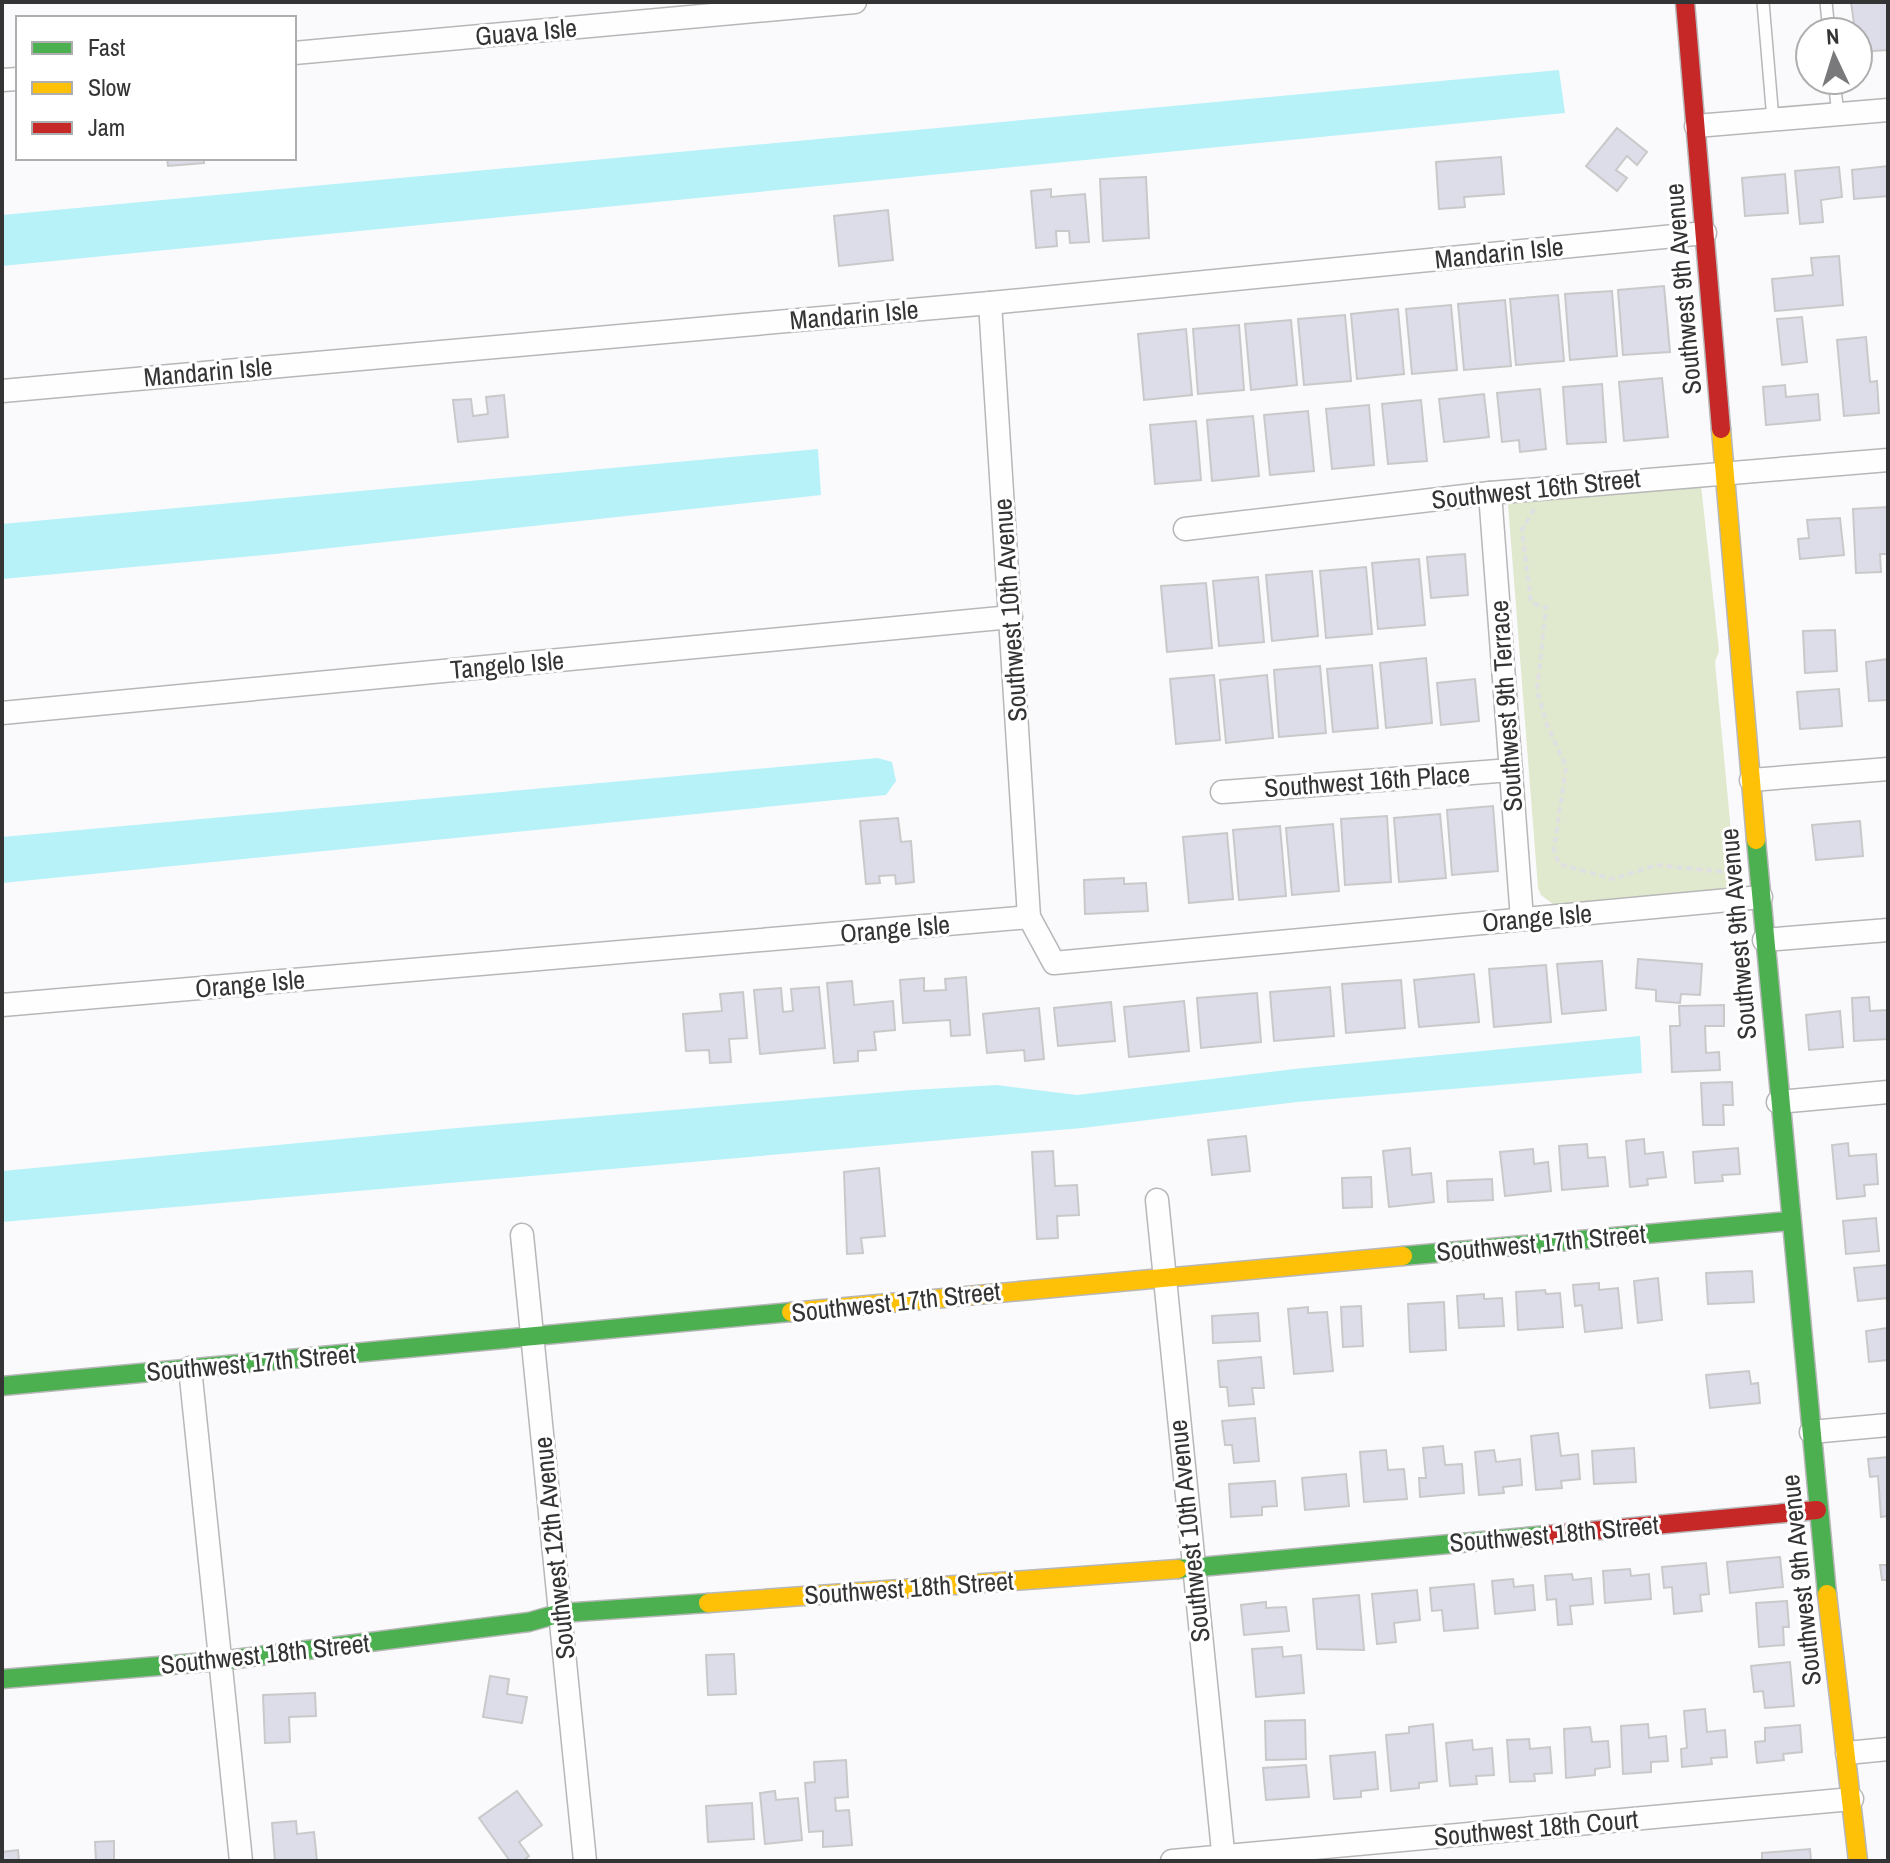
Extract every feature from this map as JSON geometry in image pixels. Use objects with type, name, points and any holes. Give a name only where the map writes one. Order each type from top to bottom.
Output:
[{"type":"street","name":"Guava Isle","points":[[296,53],[855,2]]},
{"type":"street","name":"Southwest 9th Avenue","points":[[1685,2],[1778,1102],[1817,1510],[1858,1861]]},
{"type":"street","points":[[1696,126],[1888,110]]},
{"type":"street","name":"Mandarin Isle","points":[[2,391],[990,303],[1705,233]]},
{"type":"street","name":"Southwest 10th Avenue","points":[[990,303],[1029,917]]},
{"type":"street","name":"Southwest 16th Street","points":[[1185,529],[1490,493],[1888,460]]},
{"type":"street","name":"Southwest 9th Terrace","points":[[1490,493],[1522,919]]},
{"type":"street","name":"Tangelo Isle","points":[[2,713],[1011,617]]},
{"type":"street","points":[[1751,780],[1888,769]]},
{"type":"street","name":"Southwest 16th Place","points":[[1222,792],[1511,770]]},
{"type":"street","name":"Orange Isle","points":[[2,1005],[1029,917],[1054,963],[1761,897]]},
{"type":"street","points":[[1764,940],[1888,930]]},
{"type":"street","points":[[1778,1102],[1888,1092]]},
{"type":"street","name":"Southwest 10th Avenue","points":[[1157,1200],[1224,1859]]},
{"type":"street","name":"Southwest 17th Street","points":[[2,1386],[1163,1276],[1790,1221]]},
{"type":"street","name":"Southwest 12th Avenue","points":[[522,1235],[585,1861]]},
{"type":"street","points":[[190,1368],[241,1861]]},
{"type":"street","points":[[1811,1432],[1888,1425]]},
{"type":"street","name":"Southwest 18th Street","points":[[2,1679],[219,1661],[529,1622],[561,1613],[1193,1568],[1817,1510]]},
{"type":"street","points":[[1847,1753],[1888,1749]]},
{"type":"street","name":"Southwest 18th Court","points":[[1172,1861],[1224,1859],[1852,1799]]},
{"type":"lane","points":[[1763,2],[1773,120]]},
{"type":"lane","points":[[1836,96],[1838,114]]},
{"type":"path","points":[[1549,507],[1535,509],[1522,530],[1531,603],[1546,607],[1537,690],[1547,725],[1566,766],[1554,850],[1559,864],[1613,879],[1656,865],[1735,873]]},
{"type":"green space","points":[[1701,485],[1719,651],[1715,662],[1736,884],[1723,889],[1554,905],[1541,895],[1538,888],[1508,504]]},
{"type":"water","points":[[1559,70],[1565,113],[2,266],[2,215]]},
{"type":"water","points":[[818,449],[821,495],[275,554],[2,579],[2,524]]},
{"type":"water","points":[[878,758],[892,762],[896,781],[886,795],[2,883],[2,837]]},
{"type":"water","points":[[1640,1036],[1642,1073],[1297,1102],[1082,1128],[2,1222],[2,1171],[457,1128],[912,1090],[997,1085],[1077,1095],[1294,1069]]},
{"type":"building","points":[[1851,2],[1887,2],[1888,50],[1874,51],[1874,16],[1853,16]]},
{"type":"building","points":[[1617,128],[1647,152],[1637,165],[1627,156],[1616,170],[1627,178],[1617,191],[1586,166]]},
{"type":"building","points":[[1501,157],[1504,194],[1464,197],[1465,207],[1439,209],[1436,162]]},
{"type":"building","points":[[167,160],[204,160],[204,163],[168,166]]},
{"type":"building","points":[[1888,166],[1888,196],[1854,199],[1852,170]]},
{"type":"building","points":[[1839,167],[1842,197],[1821,200],[1823,222],[1800,224],[1795,171]]},
{"type":"building","points":[[1785,174],[1788,213],[1745,216],[1742,178]]},
{"type":"building","points":[[1146,177],[1149,238],[1103,241],[1100,179]]},
{"type":"building","points":[[1051,189],[1051,197],[1085,194],[1089,242],[1070,243],[1069,231],[1056,231],[1057,246],[1036,248],[1031,191]]},
{"type":"building","points":[[888,210],[893,260],[839,266],[834,216]]},
{"type":"building","points":[[1839,256],[1843,305],[1775,311],[1772,279],[1813,275],[1811,258]]},
{"type":"building","points":[[1664,286],[1670,352],[1623,355],[1618,290]]},
{"type":"building","points":[[1612,291],[1617,356],[1570,360],[1565,294]]},
{"type":"building","points":[[1558,295],[1564,361],[1516,365],[1510,299]]},
{"type":"building","points":[[1505,300],[1511,366],[1464,370],[1458,304]]},
{"type":"building","points":[[1451,305],[1457,370],[1412,374],[1406,309]]},
{"type":"building","points":[[1398,309],[1404,374],[1357,379],[1351,314]]},
{"type":"building","points":[[1345,315],[1351,381],[1304,385],[1298,319]]},
{"type":"building","points":[[1802,317],[1807,362],[1782,365],[1777,319]]},
{"type":"building","points":[[1291,320],[1297,385],[1251,390],[1245,324]]},
{"type":"building","points":[[1239,325],[1244,390],[1198,394],[1193,329]]},
{"type":"building","points":[[1186,329],[1192,395],[1144,400],[1138,334]]},
{"type":"building","points":[[1866,337],[1870,382],[1877,381],[1879,413],[1844,416],[1837,340]]},
{"type":"building","points":[[1662,378],[1668,437],[1624,441],[1619,382]]},
{"type":"building","points":[[1602,384],[1606,442],[1567,444],[1563,387]]},
{"type":"building","points":[[1785,385],[1786,397],[1818,394],[1820,420],[1766,425],[1763,387]]},
{"type":"building","points":[[1540,389],[1546,449],[1520,452],[1519,440],[1502,442],[1497,393]]},
{"type":"building","points":[[1484,394],[1489,437],[1444,442],[1439,399]]},
{"type":"building","points":[[504,395],[508,437],[458,442],[453,400],[471,399],[473,416],[488,414],[486,397]]},
{"type":"building","points":[[1421,400],[1427,461],[1388,464],[1382,404]]},
{"type":"building","points":[[1369,405],[1374,465],[1332,469],[1326,409]]},
{"type":"building","points":[[1308,411],[1314,471],[1270,475],[1264,415]]},
{"type":"building","points":[[1253,416],[1259,476],[1212,481],[1207,420]]},
{"type":"building","points":[[1196,421],[1201,480],[1155,484],[1150,425]]},
{"type":"building","points":[[1888,507],[1888,554],[1880,554],[1881,572],[1856,573],[1853,509]]},
{"type":"building","points":[[1840,518],[1844,555],[1800,559],[1798,539],[1809,538],[1807,520]]},
{"type":"building","points":[[1465,554],[1468,595],[1431,598],[1427,557]]},
{"type":"building","points":[[1419,559],[1425,625],[1378,629],[1372,563]]},
{"type":"building","points":[[1366,567],[1372,634],[1326,638],[1320,571]]},
{"type":"building","points":[[1312,571],[1318,636],[1272,641],[1266,575]]},
{"type":"building","points":[[1258,577],[1264,642],[1219,646],[1213,581]]},
{"type":"building","points":[[1206,583],[1212,648],[1167,652],[1161,586]]},
{"type":"building","points":[[1835,630],[1837,671],[1805,673],[1803,631]]},
{"type":"building","points":[[1426,658],[1432,723],[1386,728],[1380,663]]},
{"type":"building","points":[[1888,659],[1888,700],[1869,701],[1866,662]]},
{"type":"building","points":[[1372,665],[1378,728],[1333,732],[1327,669]]},
{"type":"building","points":[[1320,666],[1326,733],[1279,737],[1274,670]]},
{"type":"building","points":[[1214,675],[1220,740],[1176,744],[1170,679]]},
{"type":"building","points":[[1267,675],[1273,738],[1226,743],[1220,680]]},
{"type":"building","points":[[1475,679],[1479,721],[1441,725],[1437,683]]},
{"type":"building","points":[[1839,689],[1842,726],[1800,729],[1797,692]]},
{"type":"building","points":[[1493,806],[1498,871],[1452,875],[1447,810]]},
{"type":"building","points":[[1440,814],[1446,878],[1399,882],[1394,818]]},
{"type":"building","points":[[1387,816],[1391,882],[1345,885],[1341,819]]},
{"type":"building","points":[[898,818],[901,842],[911,841],[914,882],[896,884],[895,875],[879,876],[880,883],[866,884],[860,821]]},
{"type":"building","points":[[1860,821],[1863,856],[1816,860],[1812,825]]},
{"type":"building","points":[[1333,824],[1339,891],[1292,895],[1286,828]]},
{"type":"building","points":[[1280,826],[1286,896],[1239,900],[1233,830]]},
{"type":"building","points":[[1227,833],[1233,899],[1189,903],[1183,837]]},
{"type":"building","points":[[1124,878],[1124,884],[1146,883],[1148,911],[1085,914],[1084,880]]},
{"type":"building","points":[[1638,959],[1702,964],[1700,995],[1681,994],[1680,1003],[1656,1001],[1656,990],[1636,988]]},
{"type":"building","points":[[1602,961],[1606,1010],[1562,1014],[1557,964]]},
{"type":"building","points":[[1546,965],[1551,1022],[1494,1027],[1489,969]]},
{"type":"building","points":[[1474,974],[1479,1022],[1419,1027],[1414,980]]},
{"type":"building","points":[[966,977],[970,1035],[951,1036],[950,1020],[903,1023],[900,980],[924,978],[924,991],[946,990],[945,979]]},
{"type":"building","points":[[1401,980],[1405,1028],[1346,1033],[1342,984]]},
{"type":"building","points":[[852,981],[854,1005],[893,1001],[895,1030],[874,1032],[876,1050],[858,1051],[858,1061],[834,1063],[827,983]]},
{"type":"building","points":[[819,987],[825,1048],[760,1054],[754,990],[781,988],[783,1012],[793,1011],[791,989]]},
{"type":"building","points":[[1330,987],[1334,1036],[1274,1041],[1270,992]]},
{"type":"building","points":[[743,992],[747,1038],[729,1039],[731,1062],[710,1063],[709,1050],[686,1051],[683,1014],[722,1011],[720,994]]},
{"type":"building","points":[[1257,993],[1261,1042],[1201,1048],[1197,998]]},
{"type":"building","points":[[1869,997],[1870,1011],[1887,1010],[1888,1039],[1854,1041],[1852,998]]},
{"type":"building","points":[[1184,1001],[1189,1051],[1129,1057],[1124,1007]]},
{"type":"building","points":[[1111,1002],[1115,1041],[1058,1046],[1054,1008]]},
{"type":"building","points":[[1724,1005],[1724,1026],[1705,1026],[1706,1053],[1719,1052],[1720,1070],[1672,1072],[1670,1026],[1680,1026],[1679,1006]]},
{"type":"building","points":[[1039,1008],[1044,1059],[1025,1061],[1024,1050],[987,1053],[983,1014]]},
{"type":"building","points":[[1840,1011],[1843,1047],[1809,1050],[1806,1015]]},
{"type":"building","points":[[1732,1082],[1733,1105],[1723,1105],[1724,1125],[1703,1125],[1701,1083]]},
{"type":"building","points":[[1246,1136],[1250,1171],[1212,1175],[1208,1140]]},
{"type":"building","points":[[1644,1139],[1645,1154],[1663,1152],[1666,1177],[1647,1179],[1648,1185],[1630,1187],[1626,1141]]},
{"type":"building","points":[[1848,1143],[1849,1156],[1876,1154],[1878,1184],[1864,1185],[1865,1196],[1837,1199],[1832,1145]]},
{"type":"building","points":[[1587,1144],[1588,1158],[1605,1157],[1608,1186],[1562,1190],[1559,1146]]},
{"type":"building","points":[[1410,1148],[1412,1175],[1431,1173],[1434,1202],[1389,1207],[1383,1151]]},
{"type":"building","points":[[1738,1148],[1740,1174],[1722,1175],[1723,1181],[1695,1183],[1693,1152]]},
{"type":"building","points":[[1533,1149],[1534,1164],[1548,1162],[1551,1191],[1505,1196],[1500,1152]]},
{"type":"building","points":[[1053,1151],[1055,1186],[1077,1185],[1079,1215],[1057,1216],[1058,1238],[1037,1239],[1032,1152]]},
{"type":"building","points":[[879,1168],[885,1236],[861,1238],[863,1253],[847,1254],[844,1172]]},
{"type":"building","points":[[1371,1177],[1372,1207],[1343,1208],[1342,1178]]},
{"type":"building","points":[[1492,1179],[1493,1200],[1448,1202],[1447,1181]]},
{"type":"building","points":[[1876,1218],[1879,1251],[1846,1254],[1843,1221]]},
{"type":"building","points":[[1888,1265],[1888,1298],[1858,1301],[1854,1268]]},
{"type":"building","points":[[1752,1271],[1754,1302],[1708,1304],[1706,1273]]},
{"type":"building","points":[[1658,1278],[1662,1320],[1638,1323],[1634,1281]]},
{"type":"building","points":[[1599,1283],[1599,1290],[1618,1288],[1622,1328],[1585,1332],[1582,1305],[1575,1306],[1573,1285]]},
{"type":"building","points":[[1545,1290],[1546,1294],[1560,1293],[1563,1327],[1518,1330],[1516,1292]]},
{"type":"building","points":[[1484,1294],[1484,1299],[1502,1298],[1504,1326],[1459,1328],[1457,1296]]},
{"type":"building","points":[[1444,1302],[1446,1350],[1410,1352],[1408,1304]]},
{"type":"building","points":[[1361,1306],[1363,1346],[1343,1347],[1341,1307]]},
{"type":"building","points":[[1308,1307],[1308,1313],[1327,1312],[1333,1371],[1294,1374],[1288,1309]]},
{"type":"building","points":[[1258,1313],[1260,1341],[1213,1343],[1212,1316]]},
{"type":"building","points":[[1888,1328],[1888,1360],[1869,1362],[1866,1331]]},
{"type":"building","points":[[1261,1357],[1264,1388],[1252,1388],[1254,1404],[1229,1406],[1227,1387],[1220,1387],[1218,1361]]},
{"type":"building","points":[[1749,1371],[1751,1384],[1758,1383],[1760,1403],[1710,1408],[1706,1375]]},
{"type":"building","points":[[1255,1418],[1259,1461],[1234,1463],[1232,1445],[1225,1445],[1222,1421]]},
{"type":"building","points":[[1558,1433],[1561,1456],[1578,1454],[1580,1479],[1561,1481],[1562,1488],[1536,1490],[1531,1436]]},
{"type":"building","points":[[1443,1446],[1445,1465],[1462,1464],[1464,1493],[1420,1497],[1419,1478],[1426,1478],[1423,1448]]},
{"type":"building","points":[[1634,1448],[1636,1482],[1594,1484],[1592,1451]]},
{"type":"building","points":[[1386,1450],[1388,1470],[1404,1469],[1407,1499],[1364,1502],[1360,1452]]},
{"type":"building","points":[[1494,1450],[1496,1462],[1520,1459],[1522,1485],[1503,1487],[1504,1493],[1479,1495],[1475,1452]]},
{"type":"building","points":[[1888,1457],[1888,1516],[1881,1517],[1878,1476],[1870,1477],[1868,1459]]},
{"type":"building","points":[[1346,1474],[1349,1506],[1305,1510],[1302,1478]]},
{"type":"building","points":[[1275,1481],[1277,1506],[1262,1507],[1262,1515],[1231,1517],[1229,1484]]},
{"type":"building","points":[[1780,1557],[1783,1587],[1730,1593],[1727,1562]]},
{"type":"building","points":[[1706,1563],[1709,1594],[1700,1595],[1702,1611],[1674,1614],[1672,1587],[1664,1588],[1662,1567]]},
{"type":"building","points":[[1880,1565],[1888,1565],[1888,1580],[1882,1580]]},
{"type":"building","points":[[1630,1569],[1631,1576],[1649,1574],[1651,1599],[1605,1603],[1603,1571]]},
{"type":"building","points":[[1572,1574],[1573,1580],[1591,1578],[1593,1604],[1570,1606],[1572,1624],[1558,1625],[1556,1599],[1547,1600],[1545,1576]]},
{"type":"building","points":[[1513,1579],[1514,1587],[1533,1585],[1535,1610],[1495,1614],[1492,1581]]},
{"type":"building","points":[[1474,1584],[1478,1628],[1444,1631],[1442,1610],[1432,1611],[1430,1588]]},
{"type":"building","points":[[1417,1590],[1420,1620],[1394,1623],[1396,1642],[1377,1644],[1372,1594]]},
{"type":"building","points":[[1359,1595],[1364,1650],[1317,1649],[1313,1599]]},
{"type":"building","points":[[1787,1601],[1789,1627],[1783,1627],[1784,1645],[1759,1647],[1756,1603]]},
{"type":"building","points":[[1266,1602],[1266,1608],[1286,1607],[1289,1631],[1244,1635],[1241,1605]]},
{"type":"building","points":[[1282,1647],[1283,1657],[1301,1655],[1304,1693],[1256,1697],[1252,1649]]},
{"type":"building","points":[[734,1654],[736,1694],[708,1695],[706,1655]]},
{"type":"building","points":[[1790,1662],[1794,1706],[1765,1708],[1763,1691],[1754,1692],[1751,1666]]},
{"type":"building","points":[[490,1676],[509,1679],[507,1694],[527,1697],[522,1723],[483,1717]]},
{"type":"building","points":[[315,1693],[316,1716],[289,1717],[290,1742],[265,1743],[263,1695]]},
{"type":"building","points":[[1705,1709],[1707,1732],[1725,1730],[1727,1757],[1711,1758],[1712,1764],[1682,1767],[1681,1749],[1687,1748],[1684,1711]]},
{"type":"building","points":[[1305,1720],[1306,1759],[1266,1760],[1265,1721]]},
{"type":"building","points":[[1433,1724],[1437,1781],[1419,1783],[1419,1788],[1391,1791],[1386,1735],[1409,1733],[1409,1727]]},
{"type":"building","points":[[1648,1724],[1649,1738],[1666,1736],[1668,1761],[1651,1762],[1651,1772],[1623,1774],[1621,1726]]},
{"type":"building","points":[[1800,1725],[1802,1752],[1783,1754],[1784,1760],[1757,1763],[1755,1742],[1765,1741],[1765,1728]]},
{"type":"building","points":[[1590,1727],[1592,1742],[1608,1741],[1610,1767],[1595,1769],[1595,1775],[1566,1778],[1564,1729]]},
{"type":"building","points":[[1529,1739],[1530,1749],[1550,1747],[1552,1773],[1534,1774],[1535,1781],[1510,1782],[1507,1740]]},
{"type":"building","points":[[1472,1740],[1473,1750],[1492,1748],[1494,1775],[1476,1776],[1477,1784],[1450,1786],[1446,1743]]},
{"type":"building","points":[[1375,1752],[1378,1789],[1361,1791],[1361,1797],[1334,1799],[1330,1756]]},
{"type":"building","points":[[846,1760],[848,1797],[835,1798],[836,1811],[849,1810],[852,1845],[823,1847],[823,1831],[809,1832],[805,1783],[815,1782],[814,1762]]},
{"type":"building","points":[[1306,1765],[1309,1797],[1266,1800],[1263,1768]]},
{"type":"building","points":[[517,1791],[542,1825],[519,1842],[529,1856],[523,1861],[510,1861],[479,1818]]},
{"type":"building","points":[[775,1791],[776,1800],[798,1798],[802,1840],[765,1844],[760,1793]]},
{"type":"building","points":[[752,1803],[754,1839],[708,1842],[706,1806]]},
{"type":"building","points":[[296,1821],[297,1834],[314,1832],[317,1861],[275,1861],[272,1823]]},
{"type":"building","points":[[114,1841],[114,1861],[96,1861],[95,1842]]},
{"type":"building","points":[[1810,1849],[1811,1861],[1762,1861],[1762,1853]]},
{"type":"building","points":[[18,1850],[19,1861],[2,1861],[2,1852]]},
{"type":"traffic: fast","points":[[1756,840],[1827,1594]]},
{"type":"traffic: fast","points":[[1403,1256],[1790,1221]]},
{"type":"traffic: fast","points":[[2,1386],[791,1312]]},
{"type":"traffic: fast","points":[[1178,1569],[1547,1535]]},
{"type":"traffic: fast","points":[[2,1679],[219,1661],[529,1622],[561,1613],[708,1603]]},
{"type":"traffic: slow","points":[[1721,429],[1756,840]]},
{"type":"traffic: slow","points":[[791,1312],[1403,1256]]},
{"type":"traffic: slow","points":[[708,1603],[1178,1569]]},
{"type":"traffic: slow","points":[[1827,1594],[1858,1861]]},
{"type":"traffic: jam","points":[[1685,2],[1721,429]]},
{"type":"traffic: jam","points":[[1547,1535],[1817,1510]]}]
